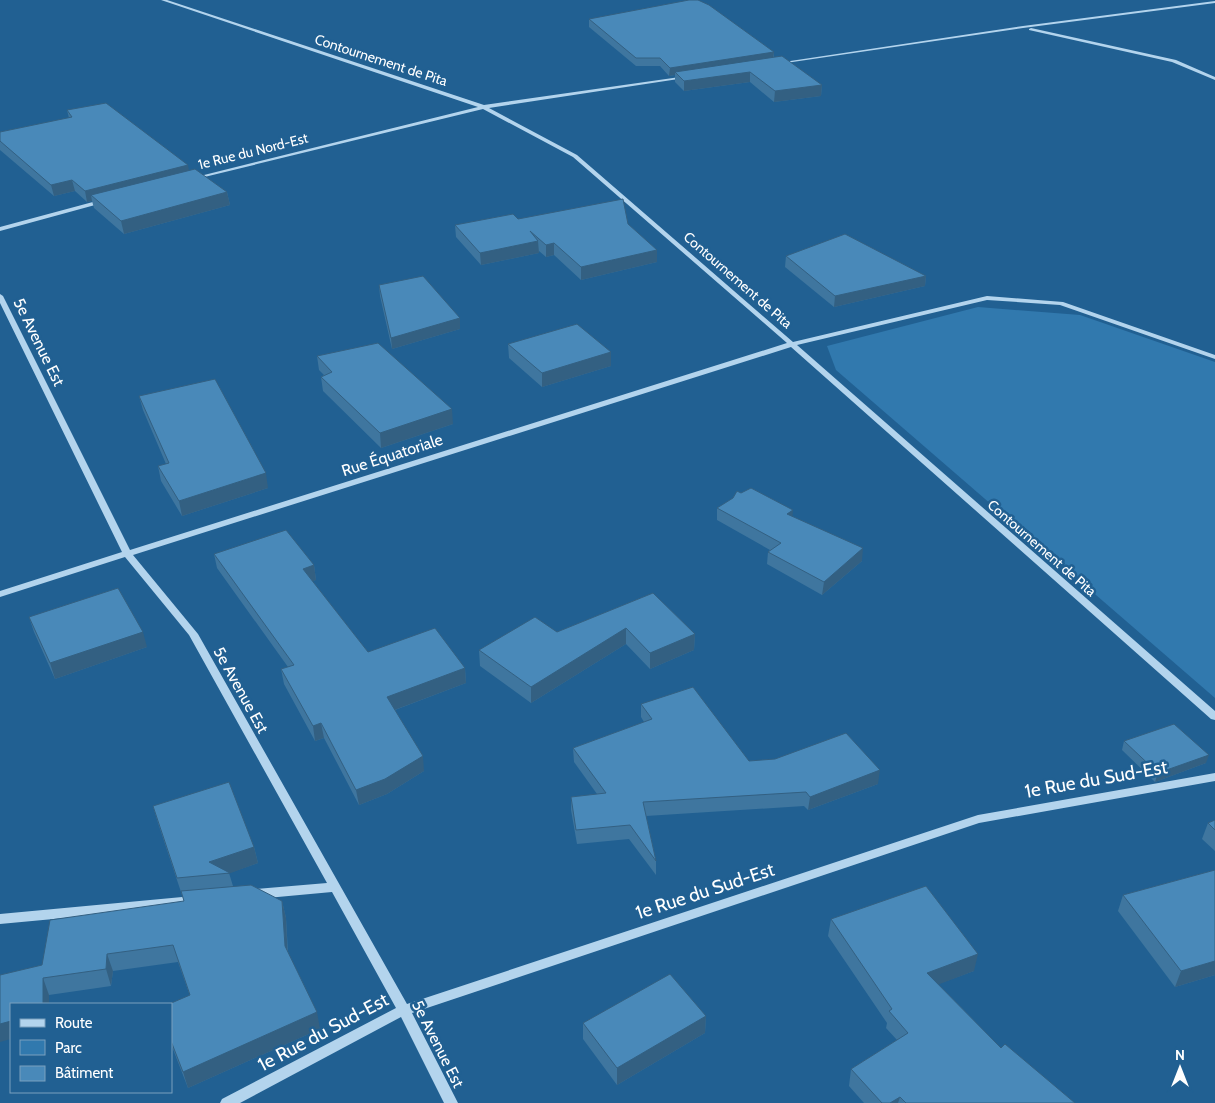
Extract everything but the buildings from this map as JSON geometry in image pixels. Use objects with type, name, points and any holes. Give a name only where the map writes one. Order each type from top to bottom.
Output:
[{"type":"street","name":"Contournement de Pita","points":[[163,0],[484,107],[576,156],[1215,716]]},
{"type":"street","points":[[768,65],[1023,27],[1215,2]]},
{"type":"street","points":[[1023,27],[1174,61],[1215,79]]},
{"type":"street","points":[[484,107],[690,76]]},
{"type":"street","name":"1e Rue du Nord-Est","points":[[187,180],[484,107]]},
{"type":"street","points":[[0,229],[111,200]]},
{"type":"street","name":"5e Avenue Est","points":[[0,296],[128,555],[193,634],[404,1010],[451,1103]]},
{"type":"street","name":"Rue Équatoriale","points":[[0,594],[792,344],[987,298],[1061,303],[1215,357]]},
{"type":"street","name":"1e Rue du Sud-Est","points":[[227,1103],[404,1010],[978,819],[1215,777]]},
{"type":"street","points":[[246,895],[335,887]]},
{"type":"street","points":[[0,919],[207,899]]},
{"type":"green space","points":[[978,307],[1080,315],[1215,362],[1215,698],[836,370],[827,346]]}]
